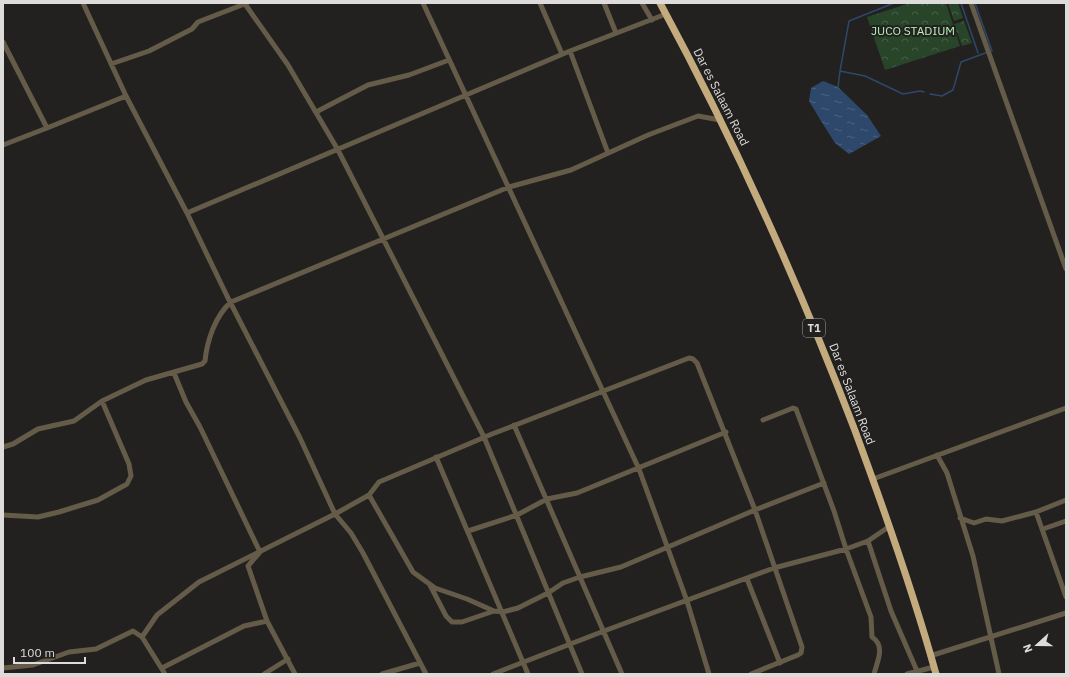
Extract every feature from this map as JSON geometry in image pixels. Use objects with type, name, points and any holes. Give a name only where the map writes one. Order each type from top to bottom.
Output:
[{"type":"highway","name":"Dar es Salaam Road","points":[[660,3],[720,120],[788,265],[873,479],[890,526],[935,670]]},
{"type":"street","points":[[83,3],[126,96],[187,213],[310,459],[335,514],[355,540],[426,674]]},
{"type":"street","points":[[111,64],[149,51],[192,29],[198,22],[246,3],[278,50],[338,150],[484,437],[569,646],[582,674]]},
{"type":"street","points":[[423,3],[603,390],[638,469],[669,548],[709,674]]},
{"type":"street","points":[[540,3],[562,54]]},
{"type":"street","points":[[604,3],[616,32]]},
{"type":"street","points":[[642,3],[652,20]]},
{"type":"street","points":[[971,3],[1066,269]]},
{"type":"street","points":[[187,213],[562,54],[666,14]]},
{"type":"street","points":[[3,42],[47,128]]},
{"type":"street","points":[[570,51],[608,153]]},
{"type":"street","points":[[316,112],[368,85],[409,75],[449,60]]},
{"type":"street","points":[[3,145],[126,96]]},
{"type":"street","points":[[3,447],[13,444],[38,429],[74,421],[102,401],[146,380],[198,366],[204,362],[208,341],[224,310],[231,302],[509,187],[571,170],[698,116],[720,120]]},
{"type":"street","points":[[142,637],[157,615],[190,588],[218,571],[260,552],[369,495],[379,482],[484,437],[603,390],[680,360],[693,359],[697,363],[726,432],[755,510],[802,647],[801,653],[798,655],[752,674]]},
{"type":"street","points":[[174,373],[186,402],[200,427],[260,552]]},
{"type":"street","points":[[3,515],[38,517],[59,512],[98,500],[128,484],[130,476],[129,464],[102,401]]},
{"type":"street","points":[[763,420],[795,408],[824,483],[871,617],[872,637],[875,639],[881,655],[874,674]]},
{"type":"street","points":[[873,479],[1066,408]]},
{"type":"street","points":[[514,425],[622,674]]},
{"type":"street","points":[[468,531],[517,515],[547,499],[578,493],[726,432]]},
{"type":"street","points":[[937,455],[947,473],[972,556],[999,674]]},
{"type":"street","points":[[436,457],[528,674]]},
{"type":"street","points":[[369,495],[411,569],[430,585],[476,602],[494,611],[503,612],[518,608],[548,594],[563,583],[580,576],[622,567],[755,510],[824,483]]},
{"type":"street","points":[[960,518],[974,523],[986,519],[1002,521],[1036,512],[1066,500]]},
{"type":"street","points":[[1036,512],[1066,597]]},
{"type":"street","points":[[1043,529],[1066,520]]},
{"type":"street","points":[[493,674],[774,568],[846,549],[868,541],[890,526]]},
{"type":"street","points":[[868,541],[891,611],[916,671]]},
{"type":"street","points":[[260,552],[248,566],[267,621],[295,674]]},
{"type":"street","points":[[747,579],[780,663]]},
{"type":"street","points":[[430,585],[446,616],[452,622],[462,622],[494,611]]},
{"type":"street","points":[[930,656],[1066,614]]},
{"type":"street","points":[[162,668],[244,626],[267,621]]},
{"type":"street","points":[[3,668],[33,665],[69,652],[96,649],[133,631],[142,637],[162,668],[164,674]]},
{"type":"street","points":[[264,674],[288,659]]},
{"type":"street","points":[[382,674],[420,663]]},
{"type":"street","points":[[907,674],[916,671],[935,670]]},
{"type":"green space","name":"JUCO STADIUM","points":[[910,3],[946,3],[960,46],[885,70],[867,17]]},
{"type":"green space","points":[[948,3],[958,3],[963,18],[954,21]]},
{"type":"green space","points":[[964,21],[972,43],[962,46],[954,24]]},
{"type":"water","points":[[823,81],[838,87],[867,115],[881,136],[849,154],[835,143],[809,101],[811,88]]},
{"type":"waterway","points":[[840,71],[849,21],[894,3]]},
{"type":"waterway","points":[[961,3],[978,53]]},
{"type":"waterway","points":[[975,3],[992,51]]},
{"type":"waterway","points":[[930,94],[942,96],[953,90],[961,62],[988,52]]},
{"type":"waterway","points":[[838,87],[840,71],[865,76],[903,94],[920,91],[924,92]]}]
